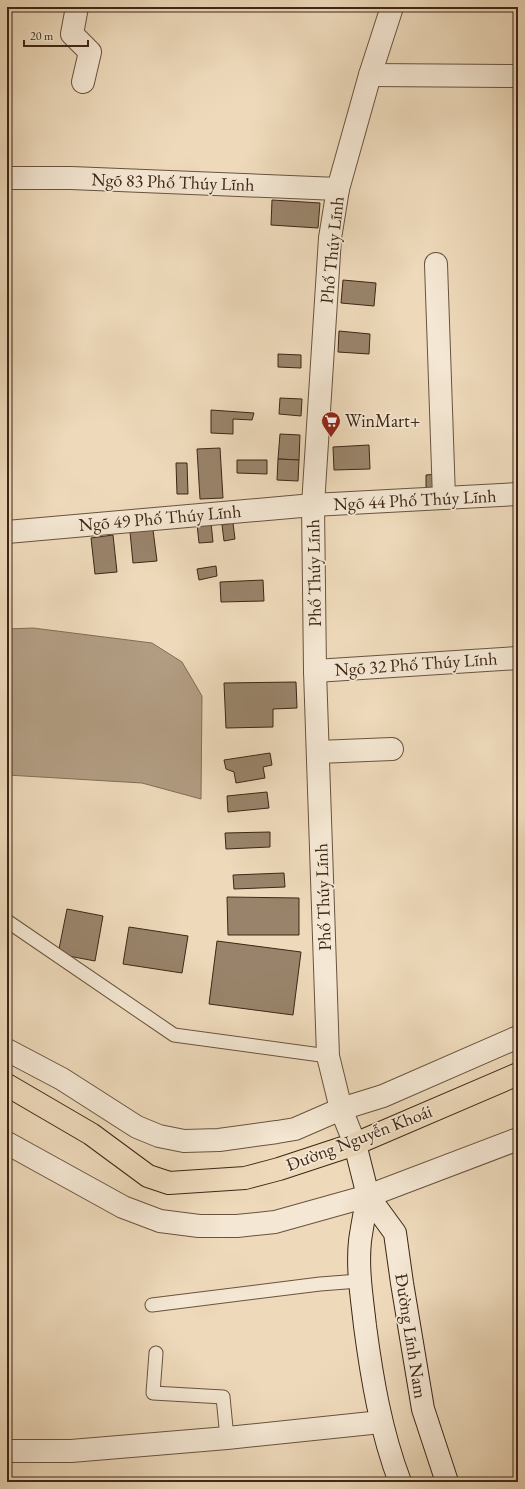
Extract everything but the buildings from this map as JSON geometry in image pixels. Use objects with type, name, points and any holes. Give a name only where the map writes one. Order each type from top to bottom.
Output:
[{"type":"main road","name":"Đường Nguyễn Khoái","points":[[7,1085],[91,1134],[148,1176],[169,1183],[245,1178],[279,1169],[354,1144],[518,1074]]},
{"type":"street","points":[[77,7],[72,34],[90,52],[82,82]]},
{"type":"street","name":"Phố Thúy Lĩnh","points":[[354,1144],[341,1109],[328,1056],[315,670],[313,505],[330,238],[338,189],[370,74],[392,7]]},
{"type":"street","points":[[370,74],[518,76]]},
{"type":"street","name":"Ngõ 83 Phố Thúy Lĩnh","points":[[7,178],[71,178],[338,189]]},
{"type":"street","points":[[436,264],[444,498]]},
{"type":"street","name":"Ngõ 44 Phố Thúy Lĩnh","points":[[313,505],[518,494]]},
{"type":"street","name":"Ngõ 49 Phố Thúy Lĩnh","points":[[7,532],[313,505]]},
{"type":"street","name":"Ngõ 32 Phố Thúy Lĩnh","points":[[315,670],[518,658]]},
{"type":"street","points":[[318,752],[392,749]]},
{"type":"street","points":[[7,1050],[62,1079],[137,1127],[159,1136],[184,1141],[219,1140],[260,1136],[295,1129],[341,1109],[383,1096],[518,1037]]},
{"type":"street","points":[[7,1142],[123,1207],[160,1221],[199,1226],[237,1226],[275,1222],[368,1196],[518,1139]]},
{"type":"street","name":"Đường Lĩnh Nam","points":[[354,1144],[368,1196],[395,1233],[423,1408],[447,1482]]},
{"type":"street","name":"Đường Lĩnh Nam","points":[[368,1196],[360,1241],[359,1281],[368,1349],[381,1422],[392,1462],[400,1482]]},
{"type":"street","points":[[7,1451],[71,1451],[227,1438],[381,1422]]},
{"type":"lane","points":[[7,921],[174,1035],[328,1056]]},
{"type":"lane","points":[[152,1305],[320,1284],[359,1281]]},
{"type":"lane","points":[[156,1353],[153,1392],[223,1397],[227,1438]]},
{"type":"shaded area","points":[[33,628],[152,643],[182,662],[202,696],[201,799],[142,783],[7,775],[7,629]]},
{"type":"place","name":"WinMart+","points":[[331,438]]}]
